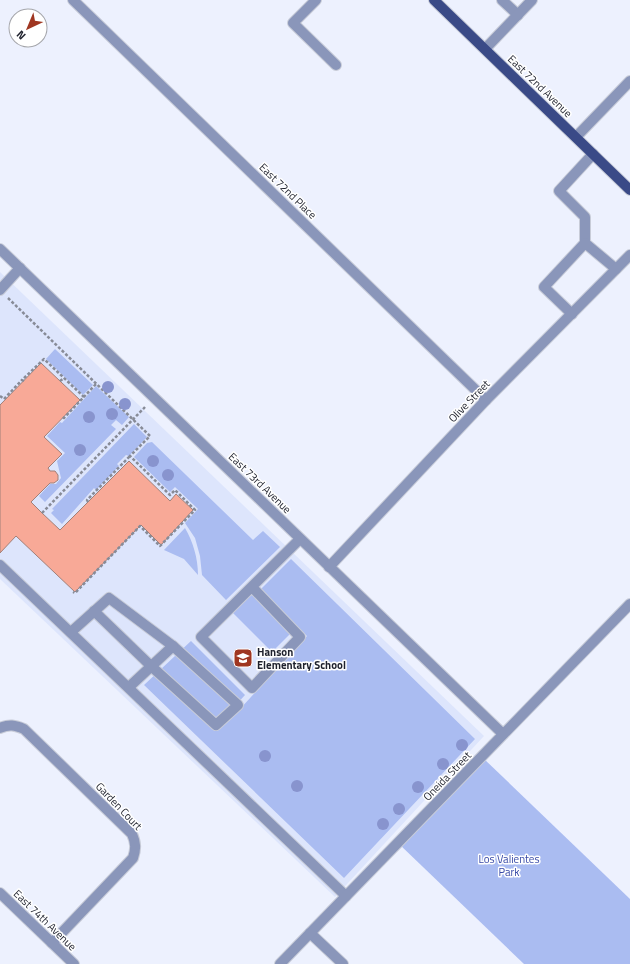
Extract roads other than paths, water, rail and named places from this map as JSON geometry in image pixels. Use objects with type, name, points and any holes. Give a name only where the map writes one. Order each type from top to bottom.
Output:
[{"type":"main road","name":"East 72nd Avenue","points":[[434,0],[630,190]]},
{"type":"street","name":"East 72nd Place","points":[[73,0],[486,400]]},
{"type":"street","points":[[316,0],[293,23],[336,65]]},
{"type":"street","points":[[502,0],[518,15]]},
{"type":"street","points":[[485,49],[532,0]]},
{"type":"street","points":[[576,137],[630,81]]},
{"type":"street","points":[[572,314],[544,287],[585,243],[585,217],[559,191],[593,154]]},
{"type":"street","points":[[585,243],[616,268]]},
{"type":"street","name":"East 73rd Avenue","points":[[0,249],[503,734]]},
{"type":"street","name":"Olive Street","points":[[329,567],[486,400],[630,254]]},
{"type":"street","points":[[3,293],[20,268]]},
{"type":"street","points":[[252,587],[300,637],[252,688],[201,638],[252,587],[300,539]]},
{"type":"street","points":[[0,565],[346,896]]},
{"type":"street","points":[[71,632],[94,611],[109,598],[173,646],[238,705],[216,725],[151,666],[94,611]]},
{"type":"street","name":"Oneida Street","points":[[280,964],[630,604]]},
{"type":"street","points":[[129,687],[173,646]]},
{"type":"street","name":"Garden Court","points":[[0,728],[6,725],[15,725],[24,729],[132,834],[136,842],[136,851],[133,858],[52,944]]},
{"type":"street","name":"East 74th Avenue","points":[[0,893],[74,964]]},
{"type":"street","points":[[310,933],[343,964]]},
{"type":"place","name":"Hanson Elementary School","points":[[243,658]]},
{"type":"park label","name":"Los Valientes Park","points":[[509,865]]}]
